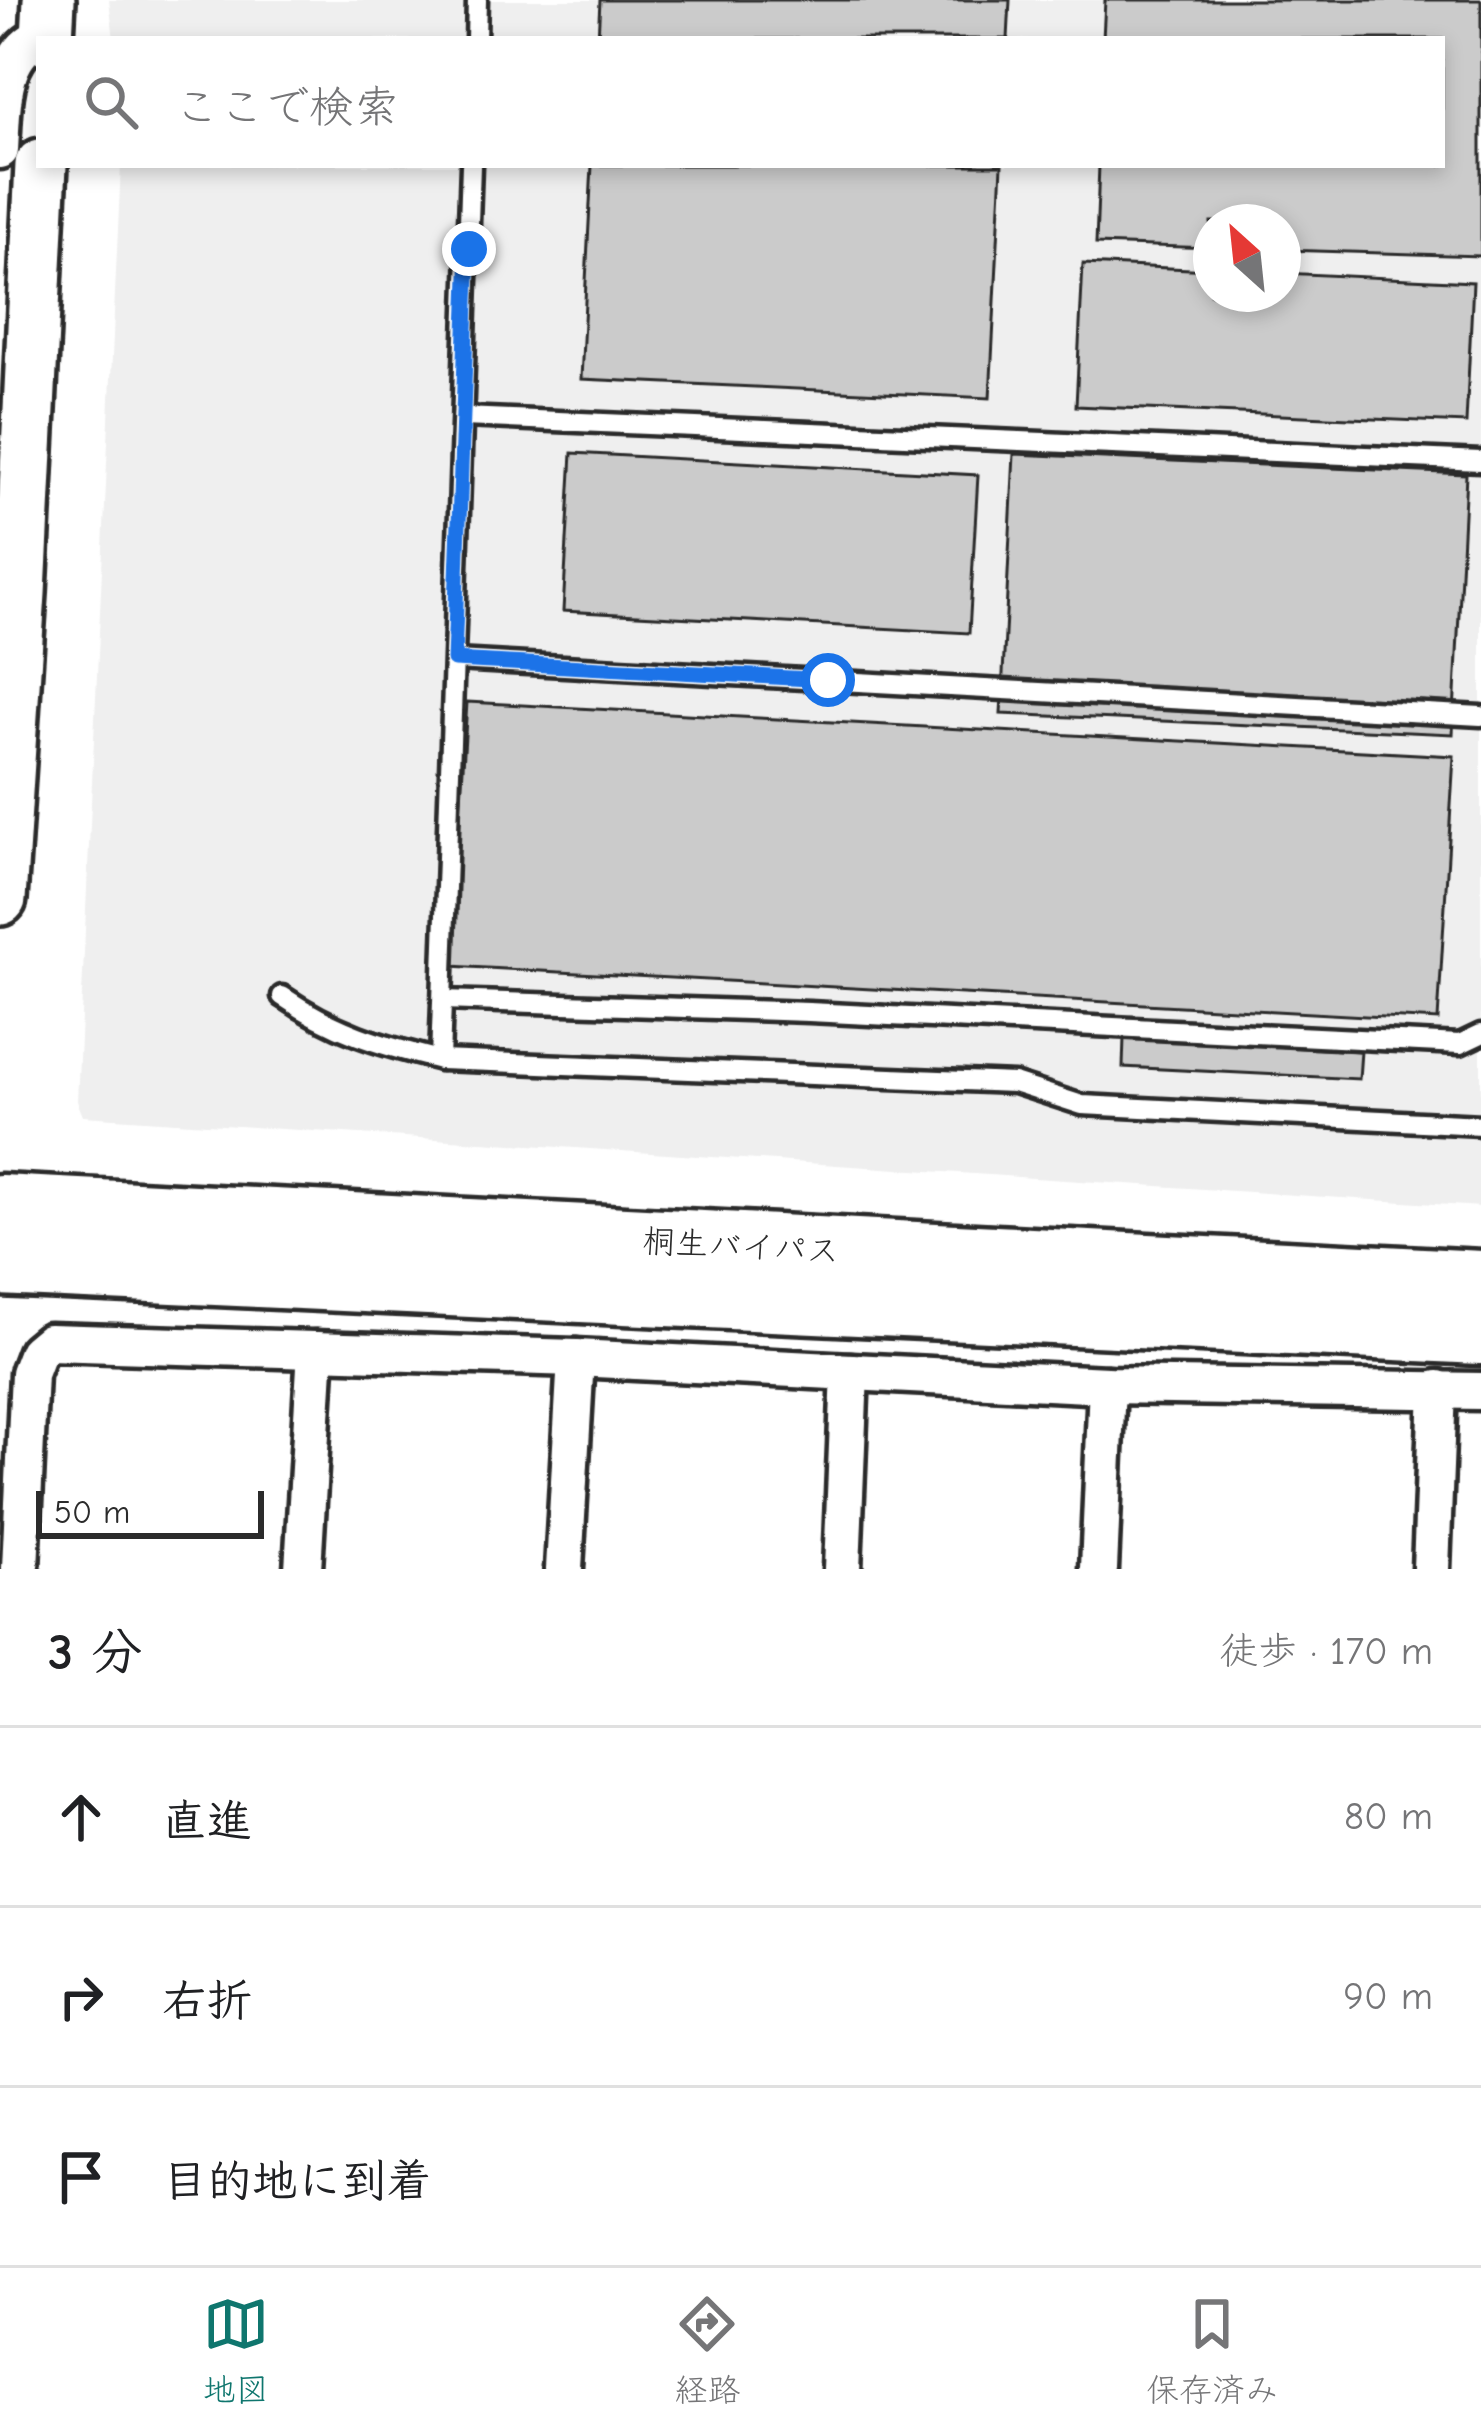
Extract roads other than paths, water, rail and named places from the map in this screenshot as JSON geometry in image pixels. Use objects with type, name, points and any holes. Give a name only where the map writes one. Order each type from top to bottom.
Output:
[{"type":"highway","name":"桐生バイパス","points":[[0,1208],[1481,1284]]},
{"type":"highway","name":"桐生バイパス","points":[[0,1262],[1481,1330]]},
{"type":"street","points":[[0,150],[9,57],[48,24]]},
{"type":"street","points":[[0,898],[41,168]]},
{"type":"street","points":[[20,1569],[29,1373],[37,1352],[49,1342],[576,1358],[1107,1385],[1481,1391]]},
{"type":"street","points":[[303,1569],[316,1350]]},
{"type":"street","points":[[564,1569],[576,1358]]},
{"type":"street","points":[[842,1569],[850,1372]]},
{"type":"street","points":[[1099,1569],[1107,1385]]},
{"type":"street","points":[[1431,1569],[1438,1389]]},
{"type":"lane","points":[[476,36],[477,0]]},
{"type":"lane","points":[[440,1060],[471,168]]},
{"type":"lane","points":[[463,417],[1481,461]]},
{"type":"lane","points":[[454,660],[1481,716]]},
{"type":"lane","points":[[282,996],[320,1022],[363,1041],[440,1060],[1014,1083],[1082,1105],[1481,1125]]},
{"type":"lane","points":[[442,1000],[809,1012],[1460,1045],[1481,1034]]}]
